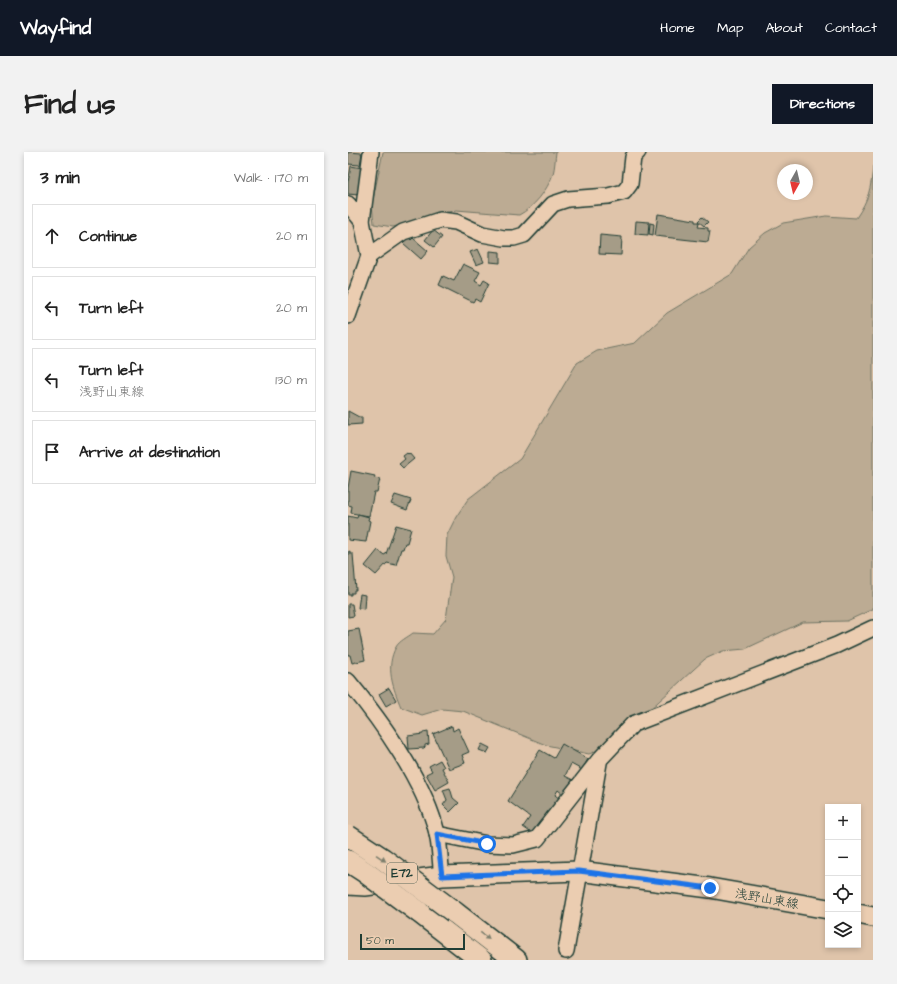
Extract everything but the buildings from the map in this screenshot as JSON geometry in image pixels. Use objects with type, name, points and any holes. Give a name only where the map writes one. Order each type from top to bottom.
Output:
[{"type":"highway","name":"E72","points":[[348,836],[383,859],[516,960]]},
{"type":"highway","name":"E72","points":[[348,861],[419,912],[481,960]]},
{"type":"highway","points":[[442,930],[474,960]]},
{"type":"main road","name":"浅野山東線","points":[[348,885],[365,886],[442,876],[579,871],[710,888],[825,908]]},
{"type":"main road","points":[[861,915],[873,917]]},
{"type":"street","points":[[348,316],[369,256],[362,221],[372,152]]},
{"type":"street","points":[[369,256],[403,232],[440,220],[456,222],[482,234],[504,238],[514,238],[524,235],[553,204],[568,199],[608,196],[624,192],[630,184],[633,157],[638,152]]},
{"type":"street","points":[[348,204],[362,221]]},
{"type":"street","points":[[437,834],[487,844],[513,845],[537,839],[599,760],[633,724],[836,645],[873,628]]},
{"type":"street","points":[[348,681],[368,705],[401,756],[424,796],[437,834],[442,876]]},
{"type":"street","points":[[566,951],[599,760]]},
{"type":"shaded area","points":[[383,152],[556,152],[553,174],[547,186],[535,203],[519,215],[456,210],[393,227],[374,224],[372,204]]},
{"type":"shaded area","points":[[873,166],[873,609],[847,621],[803,622],[745,649],[723,651],[705,659],[611,745],[589,754],[546,745],[463,711],[442,709],[422,715],[401,707],[391,677],[391,662],[393,655],[399,643],[413,633],[433,634],[446,619],[452,577],[446,556],[447,535],[456,517],[468,499],[520,459],[577,363],[597,351],[635,343],[667,313],[732,274],[749,247],[765,233],[783,223],[826,216],[856,218],[869,193]]},
{"type":"route","points":[[487,844],[437,834],[442,876],[579,871],[710,888]]}]
